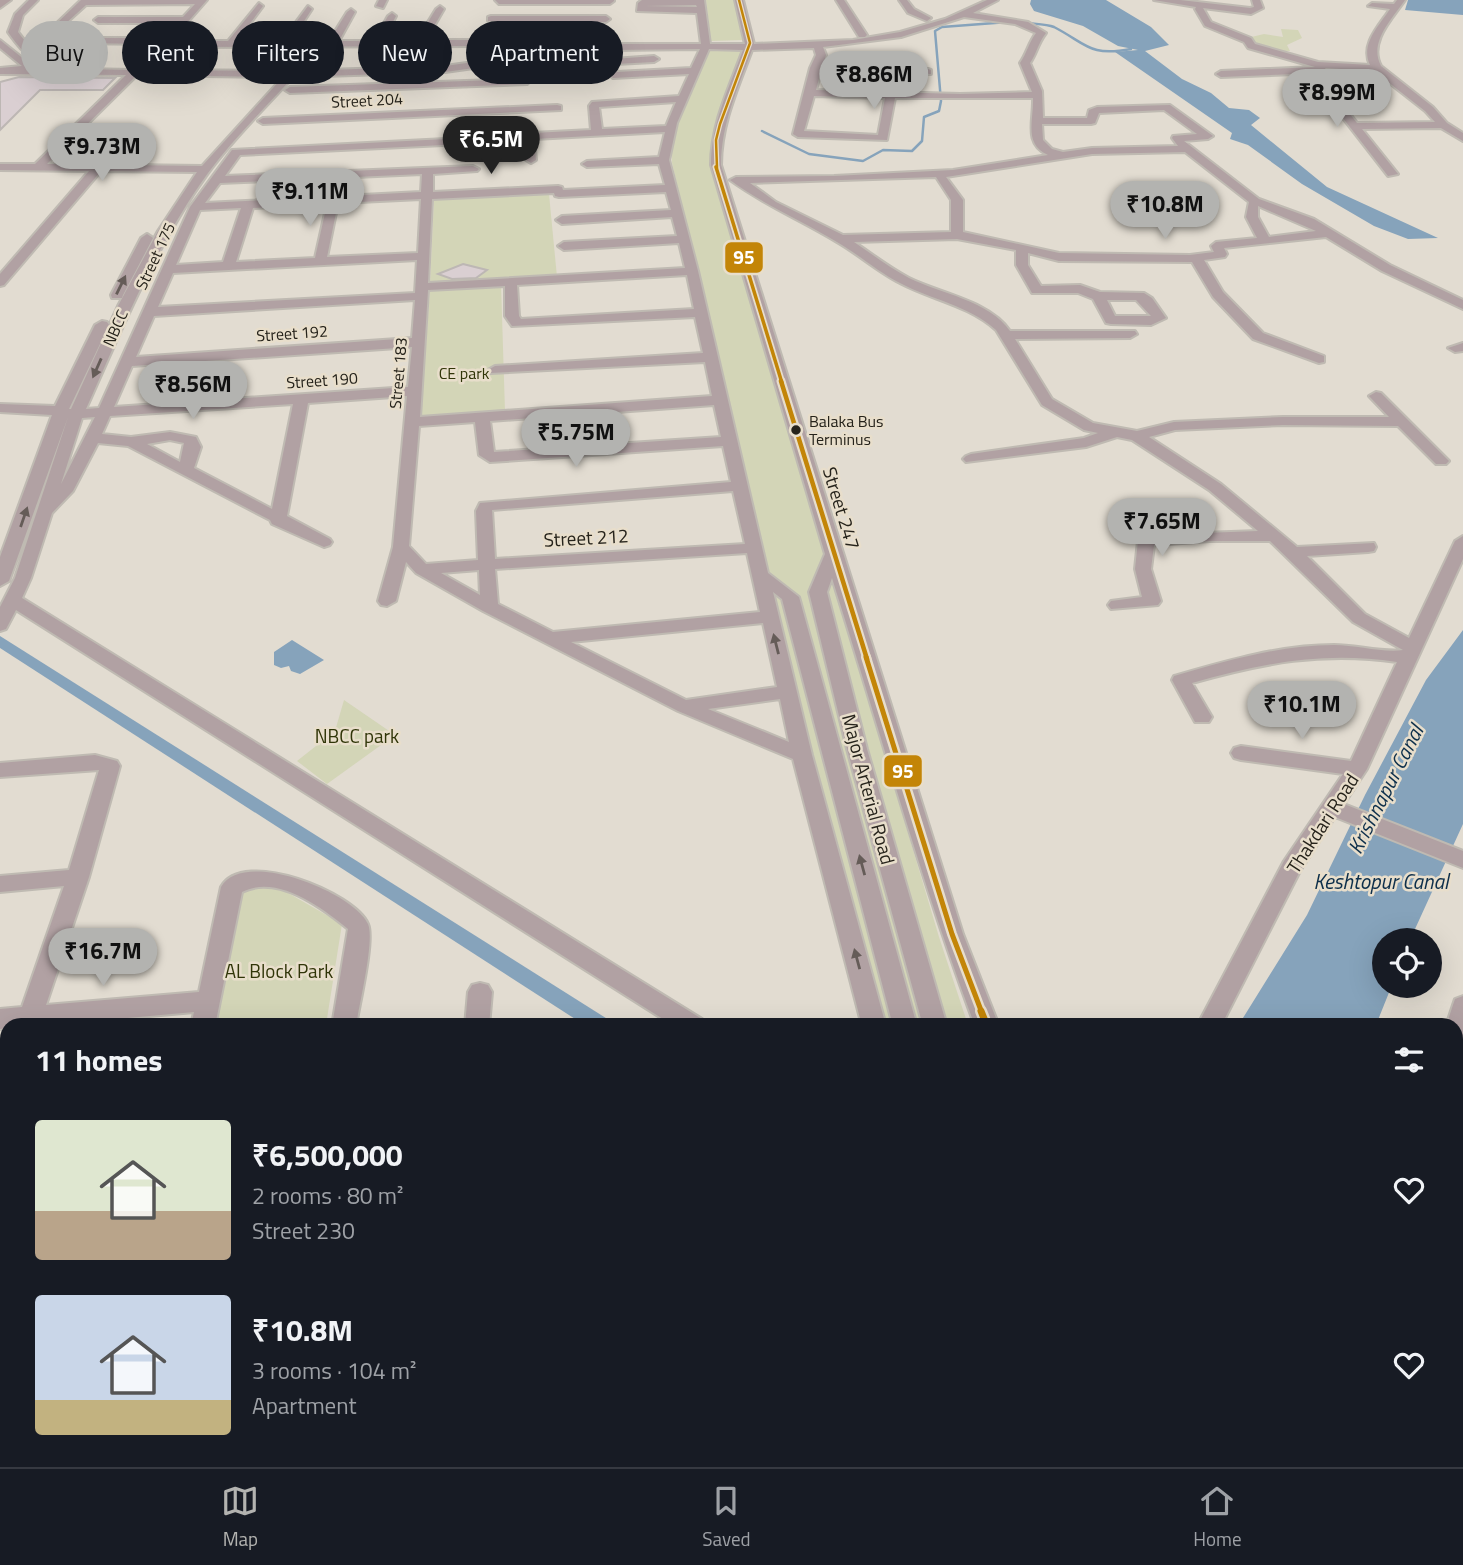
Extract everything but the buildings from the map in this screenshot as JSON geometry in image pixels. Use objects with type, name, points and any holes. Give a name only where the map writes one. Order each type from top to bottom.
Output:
[{"type":"main road","points":[[0,5],[6,0]]},
{"type":"street","points":[[1,17],[20,0]]},
{"type":"street","points":[[21,43],[13,32],[19,14],[34,0]]},
{"type":"street","points":[[606,19],[491,19],[499,0],[610,1]]},
{"type":"street","points":[[739,0],[749,44]]},
{"type":"street","points":[[840,0],[862,35]]},
{"type":"street","points":[[903,0],[911,11],[927,18]]},
{"type":"street","points":[[749,44],[862,35],[927,18],[970,0]]},
{"type":"street","points":[[623,45],[818,46],[877,40],[954,18],[994,0]]},
{"type":"street","points":[[1158,0],[1251,11],[1259,8],[1256,0]]},
{"type":"street","points":[[65,21],[83,1]]},
{"type":"street","points":[[56,21],[83,1],[202,1]]},
{"type":"street","points":[[98,20],[184,20],[202,1]]},
{"type":"street","points":[[431,21],[440,4]]},
{"type":"street","points":[[1373,6],[1399,4]]},
{"type":"street","points":[[1399,4],[1373,41],[1371,54],[1377,68],[1429,109],[1443,125],[1463,138]]},
{"type":"street","points":[[218,44],[230,44],[259,6]]},
{"type":"street","points":[[300,21],[308,9]]},
{"type":"street","points":[[694,9],[706,44],[670,129],[664,160],[692,271],[802,755],[872,1018]]},
{"type":"street","points":[[1199,9],[1208,24],[1248,40],[1255,49],[1320,68],[1333,86],[1328,92],[1330,95],[1392,174]]},
{"type":"street","points":[[344,24],[351,12]]},
{"type":"street","points":[[939,14],[954,18]]},
{"type":"street","points":[[964,14],[1026,23],[1041,33],[1031,46],[1031,55],[1025,64],[1038,95],[1039,121],[1035,127],[1039,146],[1044,151],[1060,155]]},
{"type":"street","points":[[389,21],[392,16]]},
{"type":"street","points":[[0,43],[21,64]]},
{"type":"street","points":[[623,46],[706,44]]},
{"type":"street","name":"Street 247","points":[[749,44],[718,132],[716,165],[952,934],[984,1018]]},
{"type":"street","points":[[818,46],[821,55],[815,68],[798,134],[880,138],[885,136],[890,96]]},
{"type":"street","points":[[623,64],[654,60]]},
{"type":"street","points":[[850,69],[916,60]]},
{"type":"street","points":[[344,70],[403,69],[466,64]]},
{"type":"street","points":[[344,70],[422,71],[466,65]]},
{"type":"street","points":[[815,68],[929,72]]},
{"type":"street","points":[[1221,74],[1320,68],[1377,68]]},
{"type":"street","points":[[0,70],[21,69]]},
{"type":"street","points":[[0,78],[21,71]]},
{"type":"street","points":[[623,75],[695,72]]},
{"type":"street","points":[[290,90],[466,81]]},
{"type":"street","points":[[38,167],[124,84]]},
{"type":"street","name":"NBCC","points":[[0,625],[23,578],[76,414],[125,306],[159,241],[204,172],[283,84]]},
{"type":"street","name":"Street 175","points":[[44,512],[65,491],[106,411],[125,362],[196,207],[204,172],[236,152],[290,90],[292,84]]},
{"type":"street","points":[[524,84],[531,160]]},
{"type":"street","points":[[810,93],[943,97],[1038,95]]},
{"type":"street","points":[[597,133],[596,104],[683,99]]},
{"type":"street","points":[[1039,121],[1091,121],[1094,111],[1166,107],[1208,136],[1177,138],[1187,149],[1255,201],[1303,219],[1386,268],[1463,305]]},
{"type":"street","name":"Street 204","points":[[263,121],[557,108]]},
{"type":"street","points":[[1356,126],[1443,125]]},
{"type":"street","points":[[236,152],[670,129]]},
{"type":"street","points":[[720,180],[834,179],[939,174],[1092,151],[1187,149]]},
{"type":"street","points":[[1164,162],[1203,159]]},
{"type":"street","points":[[587,164],[664,160]]},
{"type":"street","points":[[0,167],[99,167],[204,172],[473,169]]},
{"type":"street","points":[[4,272],[99,167]]},
{"type":"street","name":"Street 183","points":[[387,601],[401,547],[419,342],[428,171]]},
{"type":"street","points":[[0,581],[60,412],[132,263],[204,172]]},
{"type":"street","points":[[939,174],[957,200],[957,235]]},
{"type":"street","points":[[738,180],[772,204],[841,239],[905,281],[947,296],[992,320],[1005,335],[1047,402],[1089,427],[1137,436],[1174,425],[1283,421],[1400,422]]},
{"type":"street","points":[[196,207],[426,197],[558,187],[670,188]]},
{"type":"street","points":[[558,187],[566,262]]},
{"type":"street","points":[[320,262],[333,201]]},
{"type":"street","points":[[1255,201],[1251,214],[1265,241]]},
{"type":"street","points":[[228,267],[248,205]]},
{"type":"street","points":[[562,220],[677,213]]},
{"type":"street","points":[[1022,254],[1059,257],[1196,258],[1221,254],[1217,246],[1220,245],[1329,233]]},
{"type":"street","points":[[841,239],[957,235],[1022,254],[1060,260],[1073,279],[1098,296]]},
{"type":"street","points":[[148,312],[511,282],[566,262],[683,239]]},
{"type":"street","points":[[1022,254],[1029,281],[1037,290],[1073,279]]},
{"type":"street","points":[[169,269],[423,256]]},
{"type":"street","points":[[1196,258],[1218,294],[1258,336],[1319,359]]},
{"type":"street","points":[[566,262],[692,271]]},
{"type":"street","points":[[511,282],[512,316],[517,323],[700,313]]},
{"type":"street","points":[[1005,335],[1130,334]]},
{"type":"street","name":"Street 192","points":[[125,362],[419,342]]},
{"type":"street","points":[[495,370],[711,357]]},
{"type":"street","name":"Street 190","points":[[0,408],[76,414],[414,391]]},
{"type":"street","points":[[1376,396],[1441,461]]},
{"type":"street","points":[[278,521],[301,399]]},
{"type":"street","points":[[412,422],[720,400]]},
{"type":"street","points":[[482,417],[487,455],[490,457],[729,441]]},
{"type":"street","points":[[971,459],[1086,442],[1114,433]]},
{"type":"street","points":[[93,438],[131,442],[170,436],[191,440],[193,447],[185,471]]},
{"type":"street","points":[[1137,436],[1215,487],[1293,552],[1359,618],[1411,653]]},
{"type":"street","points":[[131,442],[278,521],[324,542]]},
{"type":"street","points":[[489,607],[485,564],[486,506],[740,486]]},
{"type":"street","points":[[1150,509],[1172,538]]},
{"type":"street","points":[[1116,605],[1152,601],[1143,569],[1143,544],[1151,540],[1272,536]]},
{"type":"street","name":"Thakdari Road","points":[[1213,1018],[1291,867],[1357,769],[1463,541]]},
{"type":"street","points":[[401,547],[422,569],[489,607],[685,707],[802,755]]},
{"type":"street","points":[[1293,552],[1368,547]]},
{"type":"street","name":"Street 212","points":[[422,569],[753,548]]},
{"type":"street","name":"Major Arterial Road","points":[[834,554],[818,592],[857,748],[933,1018]]},
{"type":"street","name":"Major Arterial Road","points":[[759,574],[790,597],[903,1018]]},
{"type":"street","points":[[11,602],[681,1018]]},
{"type":"street","points":[[552,638],[769,617]]},
{"type":"street","points":[[1202,717],[1181,680],[1246,661],[1276,656],[1356,651],[1411,653]]},
{"type":"street","points":[[685,707],[787,692]]},
{"type":"street","points":[[1241,753],[1357,769]]},
{"type":"street","points":[[0,770],[95,762],[110,766],[78,877],[30,1018]]},
{"type":"street","points":[[1330,807],[1463,860]]},
{"type":"street","points":[[0,884],[78,877]]},
{"type":"street","points":[[205,1018],[232,887],[239,882],[260,877],[282,880],[358,924],[360,933],[345,1018]]},
{"type":"street","points":[[478,1018],[480,992]]},
{"type":"street","points":[[56,1018],[209,1001]]},
{"type":"green space","points":[[706,0],[735,0],[742,40],[711,41]]},
{"type":"green space","points":[[1281,29],[1298,30],[1302,38],[1287,45],[1290,51],[1261,48],[1247,38],[1264,34],[1283,37]]},
{"type":"green space","points":[[711,48],[742,48],[716,125],[711,156],[712,174],[939,937],[966,1018],[885,1018],[816,771],[672,163],[675,134],[685,104]]},
{"type":"green space","points":[[549,194],[557,277],[430,284],[434,200]]},
{"type":"green space","name":"CE park","points":[[501,284],[505,411],[421,417],[430,289]]},
{"type":"green space","name":"NBCC park","points":[[344,700],[395,735],[327,784],[297,761],[335,731]]},
{"type":"green space","name":"AL Block Park","points":[[276,886],[342,924],[327,1018],[211,1018],[241,889]]},
{"type":"water","points":[[1031,0],[1106,0],[1151,27],[1169,45],[1145,51],[1182,79],[1211,93],[1229,108],[1249,110],[1260,118],[1251,125],[1327,187],[1438,238],[1408,239],[1374,226],[1302,184],[1248,145],[1230,139],[1232,133],[1115,52],[1138,50],[1118,46],[1083,26],[1034,11]]},
{"type":"water","points":[[1408,0],[1463,0],[1463,15],[1405,10]]},
{"type":"water","name":"Keshtopur Canal","points":[[1463,630],[1463,824],[1415,928],[1372,928],[1372,998],[1387,998],[1379,1018],[1243,1018],[1307,915],[1365,795],[1426,680]]},
{"type":"water","points":[[292,640],[324,660],[300,674],[291,671],[289,666],[281,668],[274,665],[274,652]]},
{"type":"waterway","points":[[762,131],[809,154],[863,161],[883,150],[912,151],[922,141],[924,117],[939,111],[941,101],[935,31],[942,27],[1008,22]]},
{"type":"waterway","points":[[1027,23],[1054,27],[1097,50],[1131,49]]},
{"type":"waterway","points":[[0,641],[589,1018]]},
{"type":"transit line","name":"95","points":[[739,0],[750,43],[720,124],[716,140],[716,165],[952,934],[984,1018]]},
{"type":"place","name":"Balaka Bus Terminus","points":[[796,430]]},
{"type":"water label","name":"Krishnapur Canal","points":[[1385,789]]}]
